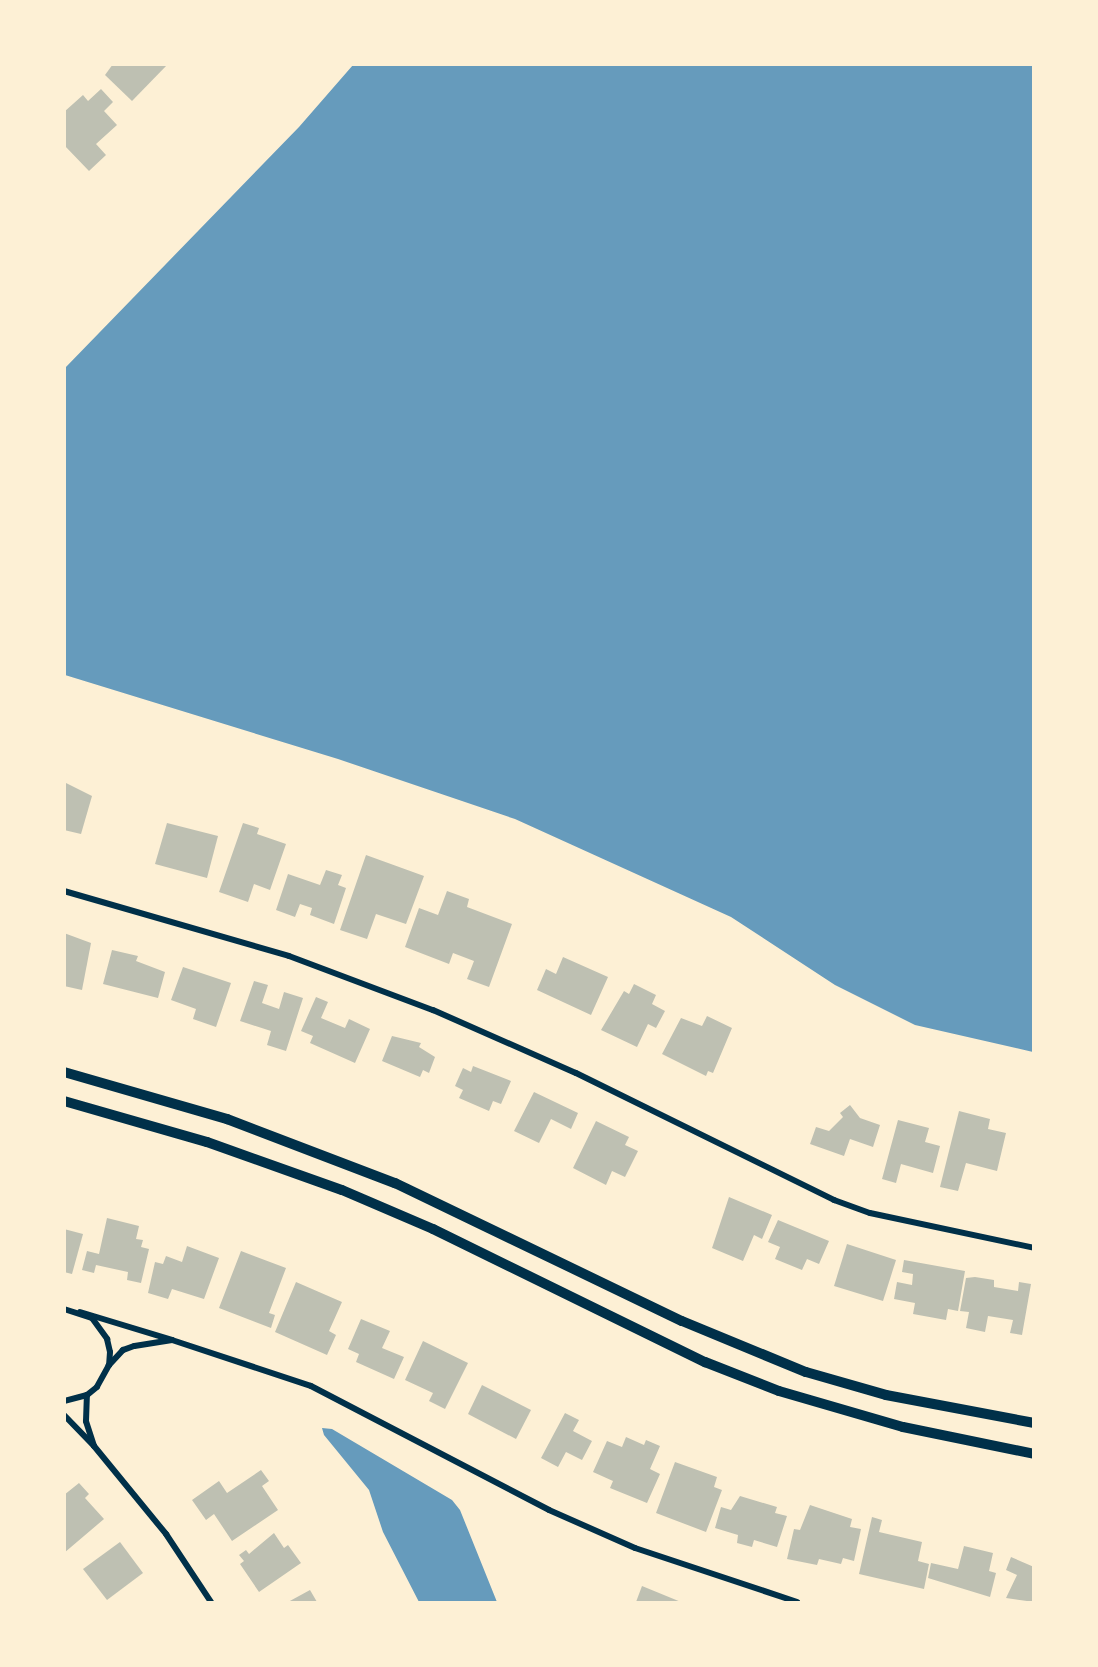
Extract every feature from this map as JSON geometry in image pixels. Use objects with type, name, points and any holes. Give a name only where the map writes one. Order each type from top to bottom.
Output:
[{"type":"street","points":[[64,891],[289,956],[433,1010],[576,1073],[834,1200],[870,1213],[1034,1248]]},
{"type":"street","points":[[64,1072],[227,1119],[395,1183],[682,1321],[806,1372],[886,1395],[1034,1423]]},
{"type":"street","points":[[64,1101],[207,1142],[342,1190],[433,1229],[705,1362],[779,1391],[903,1427],[1034,1454]]},
{"type":"street","points":[[64,1309],[172,1340],[311,1386],[504,1487],[635,1548],[797,1602]]},
{"type":"street","points":[[80,1312],[101,1328],[107,1340],[109,1365]]},
{"type":"street","points":[[64,1401],[87,1395],[97,1387],[109,1365],[123,1350],[172,1340]]},
{"type":"street","points":[[87,1395],[86,1422],[94,1446]]},
{"type":"street","points":[[64,1414],[94,1446],[166,1534],[211,1602]]},
{"type":"water","points":[[353,65],[1033,65],[1033,1052],[915,1025],[835,985],[731,917],[515,819],[338,759],[65,675],[65,368],[299,127]]},
{"type":"water","points":[[322,1428],[332,1429],[452,1500],[460,1510],[497,1602],[419,1602],[383,1532],[369,1490],[324,1435]]},
{"type":"building","points":[[113,64],[168,64],[132,101],[105,75]]},
{"type":"building","points":[[101,89],[113,102],[104,111],[117,125],[96,144],[106,155],[89,171],[64,145],[64,112],[83,95],[88,101]]},
{"type":"building","points":[[64,782],[92,796],[81,834],[64,830]]},
{"type":"building","points":[[167,823],[218,836],[207,878],[155,864]]},
{"type":"building","points":[[243,823],[259,828],[257,834],[286,844],[270,890],[254,884],[248,902],[219,892]]},
{"type":"building","points":[[366,855],[424,876],[406,924],[376,914],[367,939],[340,930]]},
{"type":"building","points":[[326,870],[342,875],[338,885],[346,888],[334,924],[310,915],[312,908],[300,904],[295,917],[276,910],[288,874],[320,885]]},
{"type":"building","points":[[447,891],[469,899],[467,907],[512,924],[489,987],[467,979],[474,961],[453,953],[449,964],[405,947],[419,908],[438,915]]},
{"type":"building","points":[[64,933],[91,943],[82,990],[64,986]]},
{"type":"building","points":[[112,950],[138,956],[136,961],[165,972],[158,998],[103,984]]},
{"type":"building","points":[[563,957],[608,977],[591,1015],[537,990],[546,969],[556,974]]},
{"type":"building","points":[[183,967],[231,983],[216,1027],[193,1019],[196,1009],[171,1000]]},
{"type":"building","points":[[254,981],[268,985],[262,1003],[279,1009],[284,992],[303,998],[286,1051],[267,1045],[271,1031],[240,1021]]},
{"type":"building","points":[[634,984],[656,995],[652,1004],[665,1011],[656,1028],[648,1024],[637,1047],[601,1030],[624,991],[629,994]]},
{"type":"building","points":[[316,997],[328,1002],[321,1018],[345,1028],[349,1019],[370,1029],[355,1063],[310,1043],[313,1036],[301,1031]]},
{"type":"building","points":[[707,1016],[732,1028],[713,1073],[708,1071],[706,1076],[662,1054],[681,1018],[702,1026]]},
{"type":"building","points":[[392,1036],[421,1043],[419,1047],[435,1057],[429,1073],[423,1070],[420,1077],[382,1061]]},
{"type":"building","points":[[473,1066],[511,1081],[501,1104],[493,1101],[489,1111],[459,1098],[463,1090],[455,1086],[463,1068],[471,1072]]},
{"type":"building","points":[[534,1092],[578,1113],[571,1129],[551,1119],[539,1143],[514,1131]]},
{"type":"building","points":[[850,1105],[860,1118],[880,1125],[873,1147],[850,1139],[844,1156],[810,1144],[816,1127],[829,1131],[843,1117],[840,1113]]},
{"type":"building","points":[[959,1111],[990,1119],[988,1129],[1006,1133],[997,1171],[966,1163],[958,1191],[940,1187]]},
{"type":"building","points":[[898,1120],[929,1128],[925,1142],[940,1146],[933,1173],[901,1164],[896,1183],[882,1179]]},
{"type":"building","points":[[596,1121],[629,1137],[625,1145],[638,1151],[625,1177],[612,1171],[606,1185],[573,1168]]},
{"type":"building","points":[[729,1197],[772,1215],[762,1239],[754,1235],[743,1261],[712,1248]]},
{"type":"building","points":[[107,1218],[139,1226],[136,1239],[143,1240],[141,1247],[149,1249],[141,1283],[127,1280],[128,1272],[96,1265],[94,1273],[82,1270],[87,1251],[99,1254]]},
{"type":"building","points":[[778,1220],[829,1241],[819,1264],[807,1259],[802,1270],[775,1259],[780,1247],[768,1242]]},
{"type":"building","points":[[64,1229],[83,1234],[72,1274],[64,1272]]},
{"type":"building","points":[[847,1244],[896,1260],[883,1301],[834,1286]]},
{"type":"building","points":[[187,1246],[219,1258],[204,1299],[172,1289],[168,1299],[148,1293],[155,1262],[163,1264],[166,1256],[182,1262]]},
{"type":"building","points":[[241,1251],[286,1268],[269,1313],[275,1315],[271,1328],[219,1308]]},
{"type":"building","points":[[904,1260],[965,1271],[958,1311],[948,1309],[946,1320],[913,1314],[915,1303],[894,1299],[897,1282],[912,1285],[913,1274],[902,1272]]},
{"type":"building","points":[[966,1278],[994,1280],[994,1287],[1018,1291],[1019,1282],[1031,1284],[1022,1335],[1010,1333],[1013,1320],[988,1316],[985,1332],[966,1328],[969,1312],[960,1311]]},
{"type":"building","points":[[296,1282],[342,1302],[329,1331],[336,1335],[327,1355],[275,1332]]},
{"type":"building","points":[[361,1319],[390,1331],[382,1348],[404,1357],[394,1379],[356,1362],[359,1354],[348,1349]]},
{"type":"building","points":[[423,1341],[468,1363],[445,1409],[429,1401],[433,1393],[405,1380]]},
{"type":"building","points":[[482,1385],[531,1410],[516,1439],[468,1414]]},
{"type":"building","points":[[565,1413],[579,1420],[573,1431],[592,1441],[582,1460],[566,1452],[558,1467],[541,1458]]},
{"type":"building","points":[[626,1437],[644,1445],[646,1440],[660,1446],[650,1469],[660,1474],[647,1503],[610,1488],[613,1481],[593,1472],[607,1441],[622,1447]]},
{"type":"building","points":[[675,1462],[717,1477],[714,1487],[722,1490],[706,1532],[656,1513]]},
{"type":"building","points":[[261,1470],[269,1481],[262,1486],[278,1510],[232,1541],[214,1514],[206,1520],[192,1500],[219,1481],[227,1493]]},
{"type":"building","points":[[79,1483],[89,1494],[85,1498],[104,1519],[64,1553],[64,1495]]},
{"type":"building","points":[[740,1496],[777,1507],[775,1513],[787,1516],[777,1547],[754,1540],[752,1547],[737,1543],[738,1535],[715,1528],[721,1507],[731,1510]]},
{"type":"building","points":[[810,1505],[852,1519],[850,1527],[861,1529],[854,1561],[843,1558],[841,1564],[819,1559],[817,1565],[787,1559],[794,1529],[800,1530]]},
{"type":"building","points":[[872,1517],[882,1520],[879,1532],[922,1542],[918,1561],[929,1564],[924,1589],[859,1574]]},
{"type":"building","points":[[274,1533],[284,1548],[288,1545],[301,1563],[259,1592],[240,1564],[244,1561],[239,1555],[246,1550],[249,1554]]},
{"type":"building","points":[[120,1542],[143,1573],[107,1600],[83,1569]]},
{"type":"building","points":[[964,1546],[993,1553],[989,1571],[996,1573],[990,1597],[928,1578],[931,1563],[958,1569]]},
{"type":"building","points":[[1011,1557],[1034,1567],[1034,1602],[1006,1598],[1017,1575],[1006,1570]]},
{"type":"building","points":[[642,1586],[681,1602],[636,1602]]},
{"type":"building","points":[[310,1590],[317,1602],[288,1602]]}]
